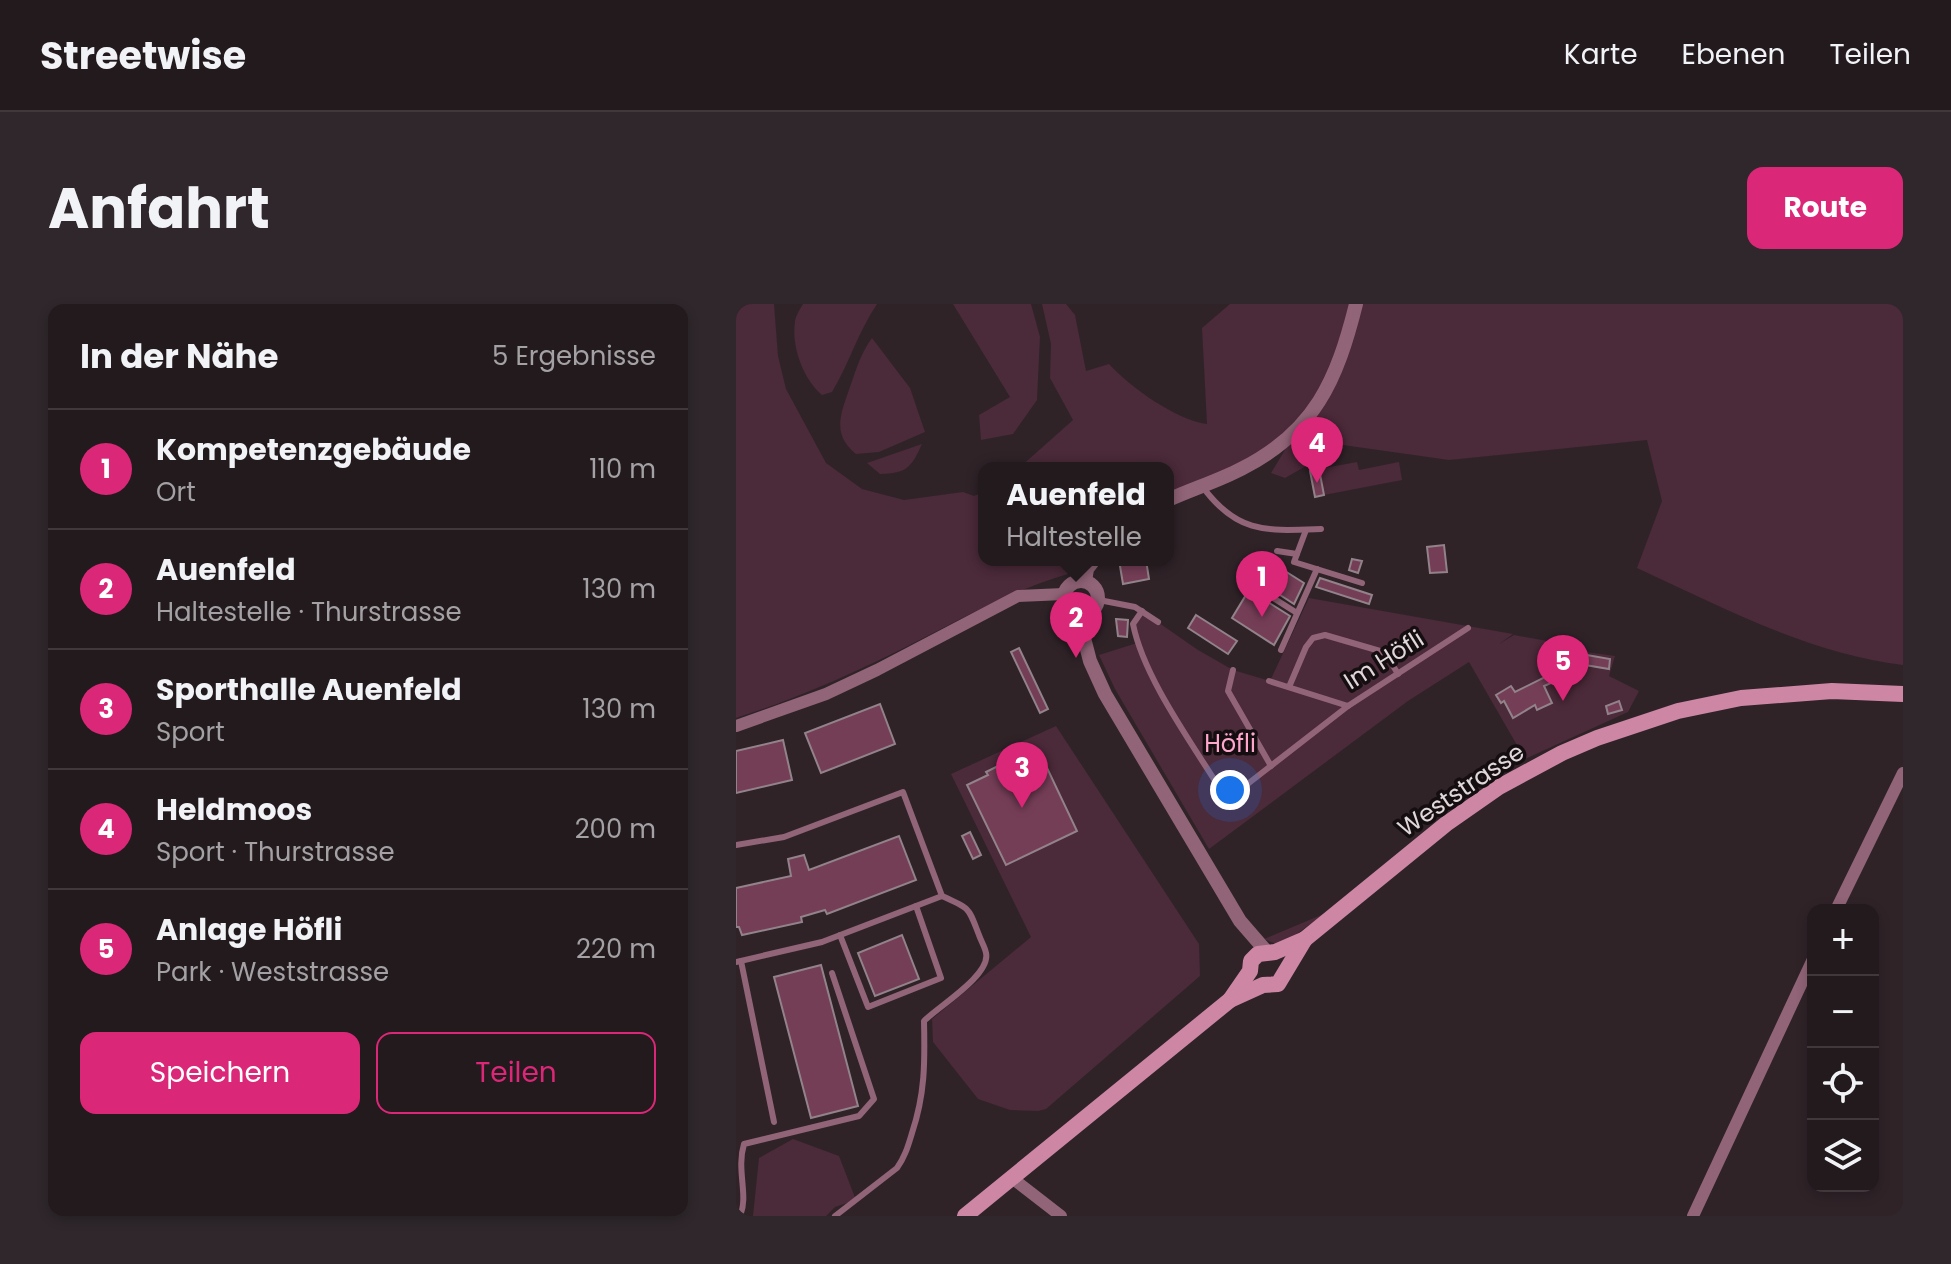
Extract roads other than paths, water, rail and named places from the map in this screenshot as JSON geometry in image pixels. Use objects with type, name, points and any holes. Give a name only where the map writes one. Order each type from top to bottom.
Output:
[{"type":"main road","name":"Weststrasse","points":[[1286,968],[1305,939],[1446,824],[1499,787],[1562,753],[1678,711],[1741,698],[1832,691],[1903,694]]},
{"type":"main road","name":"Weststrasse","points":[[1251,966],[1258,954],[1305,939]]},
{"type":"main road","points":[[965,1216],[1230,1000],[1263,985],[1278,984],[1284,977],[1284,959],[1270,951]]},
{"type":"main road","points":[[1251,966],[1255,980],[1263,985]]},
{"type":"main road","points":[[1230,1000],[1251,966]]},
{"type":"street","points":[[1174,498],[1258,460],[1295,433],[1327,392],[1342,357],[1356,304]]},
{"type":"street","points":[[1085,581],[1089,566]]},
{"type":"street","points":[[1078,615],[1091,612],[1099,600],[1094,586],[1085,581],[1074,582],[1064,594],[1065,605],[1078,615],[1090,661],[1105,694],[1240,921],[1270,951]]},
{"type":"street","points":[[736,726],[826,694],[1018,596],[1064,594]]},
{"type":"street","points":[[1839,904],[1903,773]]},
{"type":"street","points":[[1240,921],[1251,966]]},
{"type":"street","points":[[1693,1216],[1807,972]]},
{"type":"street","points":[[1012,1178],[1061,1216]]},
{"type":"lane","points":[[1202,486],[1218,507],[1244,523],[1274,530],[1321,529]]},
{"type":"lane","points":[[1306,530],[1294,562],[1362,583]]},
{"type":"lane","points":[[1277,551],[1297,554]]},
{"type":"lane","points":[[1281,650],[1317,569]]},
{"type":"lane","points":[[1251,584],[1297,613]]},
{"type":"lane","points":[[1099,600],[1142,611],[1158,622]]},
{"type":"lane","points":[[1142,611],[1133,624],[1137,643],[1150,672],[1227,800],[1348,706]]},
{"type":"lane","name":"Im Höfli","points":[[1269,681],[1348,706],[1468,628]]},
{"type":"lane","points":[[1289,687],[1306,647],[1313,638],[1325,635],[1386,654],[1398,674]]},
{"type":"lane","points":[[1233,670],[1228,691],[1271,766]]},
{"type":"lane","points":[[736,845],[784,837],[903,792],[942,896]]},
{"type":"lane","points":[[774,1122],[738,961],[822,942],[942,896],[965,906],[974,918],[987,954],[984,968],[924,1021],[925,1080],[921,1105],[904,1159],[897,1168],[835,1216]]},
{"type":"lane","points":[[840,935],[868,1007],[941,978],[916,906]]},
{"type":"lane","points":[[742,1216],[744,1208],[738,1177],[740,1145],[859,1116],[874,1099],[832,973]]},
{"type":"place","name":"Heldmoos","points":[[1317,483]]},
{"type":"place","name":"Kompetenzgebäude","points":[[1262,617]]},
{"type":"place","name":"Auenfeld","points":[[1076,658]]},
{"type":"place","name":"Anlage Höfli","points":[[1563,701]]},
{"type":"place","name":"Sporthalle Auenfeld","points":[[1022,808]]},
{"type":"park label","name":"Höfli","points":[[1230,744]]}]
